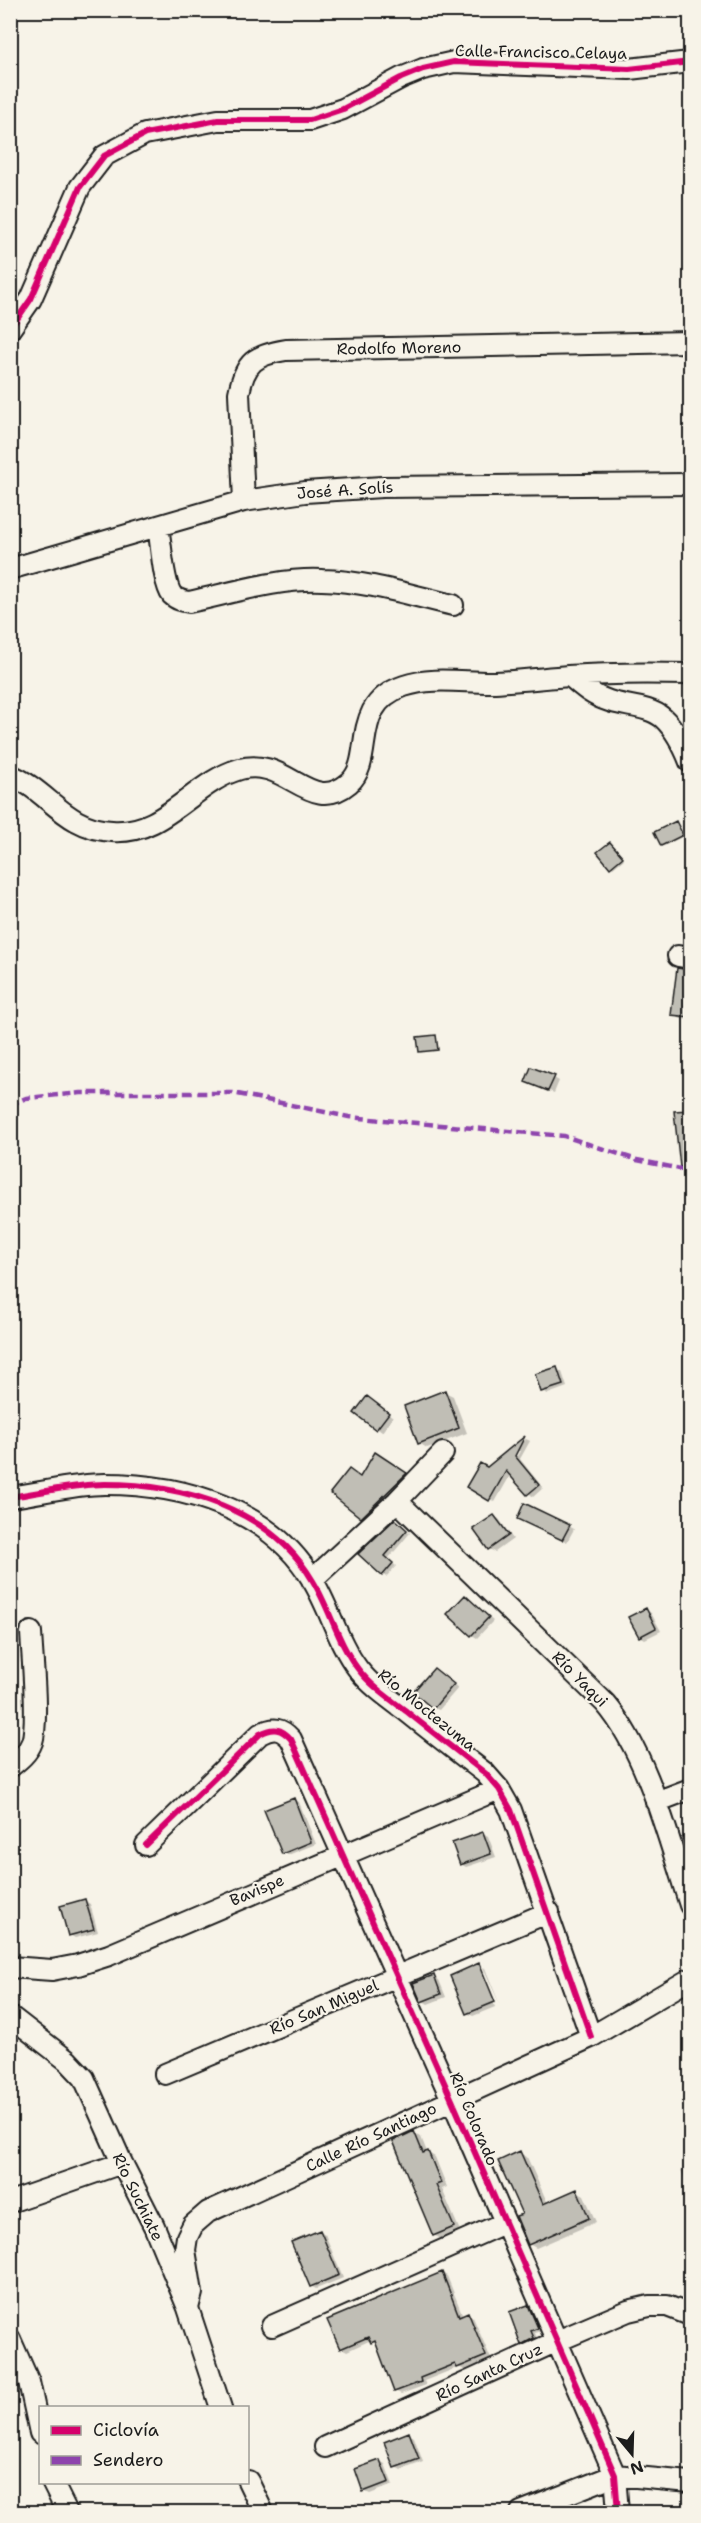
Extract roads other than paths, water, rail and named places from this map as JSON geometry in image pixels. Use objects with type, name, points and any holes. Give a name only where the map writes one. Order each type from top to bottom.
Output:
[{"type":"street","name":"Calle Francisco Celaya","points":[[10,329],[31,299],[80,187],[89,173],[104,156],[145,134],[218,120],[310,120],[343,109],[423,69],[454,62],[629,69],[690,62]]},
{"type":"street","name":"Rodolfo Moreno","points":[[244,501],[239,393],[243,376],[251,362],[266,353],[286,350],[690,342]]},
{"type":"street","name":"José A. Solís","points":[[10,569],[244,501],[305,492],[382,487],[690,484]]},
{"type":"street","points":[[158,526],[168,585],[172,595],[180,601],[189,602],[269,585],[320,579],[359,583],[453,605]]},
{"type":"street","points":[[10,775],[25,783],[77,822],[91,828],[112,832],[130,830],[148,825],[187,801],[213,780],[239,769],[265,766],[315,792],[328,794],[341,789],[352,781],[359,766],[367,724],[375,707],[389,694],[405,686],[426,682],[495,682],[570,676],[690,674]]},
{"type":"street","points":[[570,676],[584,689],[597,696],[662,717],[673,729],[690,762]]},
{"type":"street","points":[[312,1580],[397,1501],[443,1453]]},
{"type":"street","name":"Río Moctezuma","points":[[10,1497],[103,1484],[159,1488],[208,1499],[250,1518],[281,1541],[312,1580],[359,1670],[376,1688],[485,1773],[499,1788],[511,1810],[549,1912],[591,2037]]},
{"type":"street","name":"Río Yaqui","points":[[397,1501],[621,1722],[656,1802],[690,1905]]},
{"type":"street","points":[[10,1767],[23,1756],[32,1743],[34,1725],[31,1632]]},
{"type":"street","name":"Río Colorado","points":[[146,1845],[261,1734],[270,1729],[285,1731],[291,1739],[452,2100],[555,2342],[615,2475],[618,2512]]},
{"type":"street","name":"Bavispe","points":[[10,1967],[52,1970],[109,1955],[499,1788]]},
{"type":"street","points":[[656,1802],[690,1789]]},
{"type":"street","name":"Río San Miguel","points":[[165,2074],[549,1912]]},
{"type":"street","name":"Calle Río Santiago","points":[[188,2308],[192,2293],[185,2250],[187,2237],[193,2225],[208,2212],[591,2037],[690,1979]]},
{"type":"street","name":"Río Suchiate","points":[[10,2016],[78,2070],[153,2226],[188,2308],[220,2406]]},
{"type":"street","points":[[10,2202],[122,2163]]},
{"type":"street","points":[[272,2326],[504,2223]]},
{"type":"street","name":"Río Santa Cruz","points":[[325,2447],[628,2311],[649,2306],[667,2306],[690,2315]]},
{"type":"street","points":[[10,2339],[30,2382],[39,2428]]},
{"type":"street","points":[[521,2512],[615,2475],[690,2482]]},
{"type":"street","points":[[249,2483],[263,2512]]},
{"type":"street","points":[[53,2484],[67,2512]]}]
